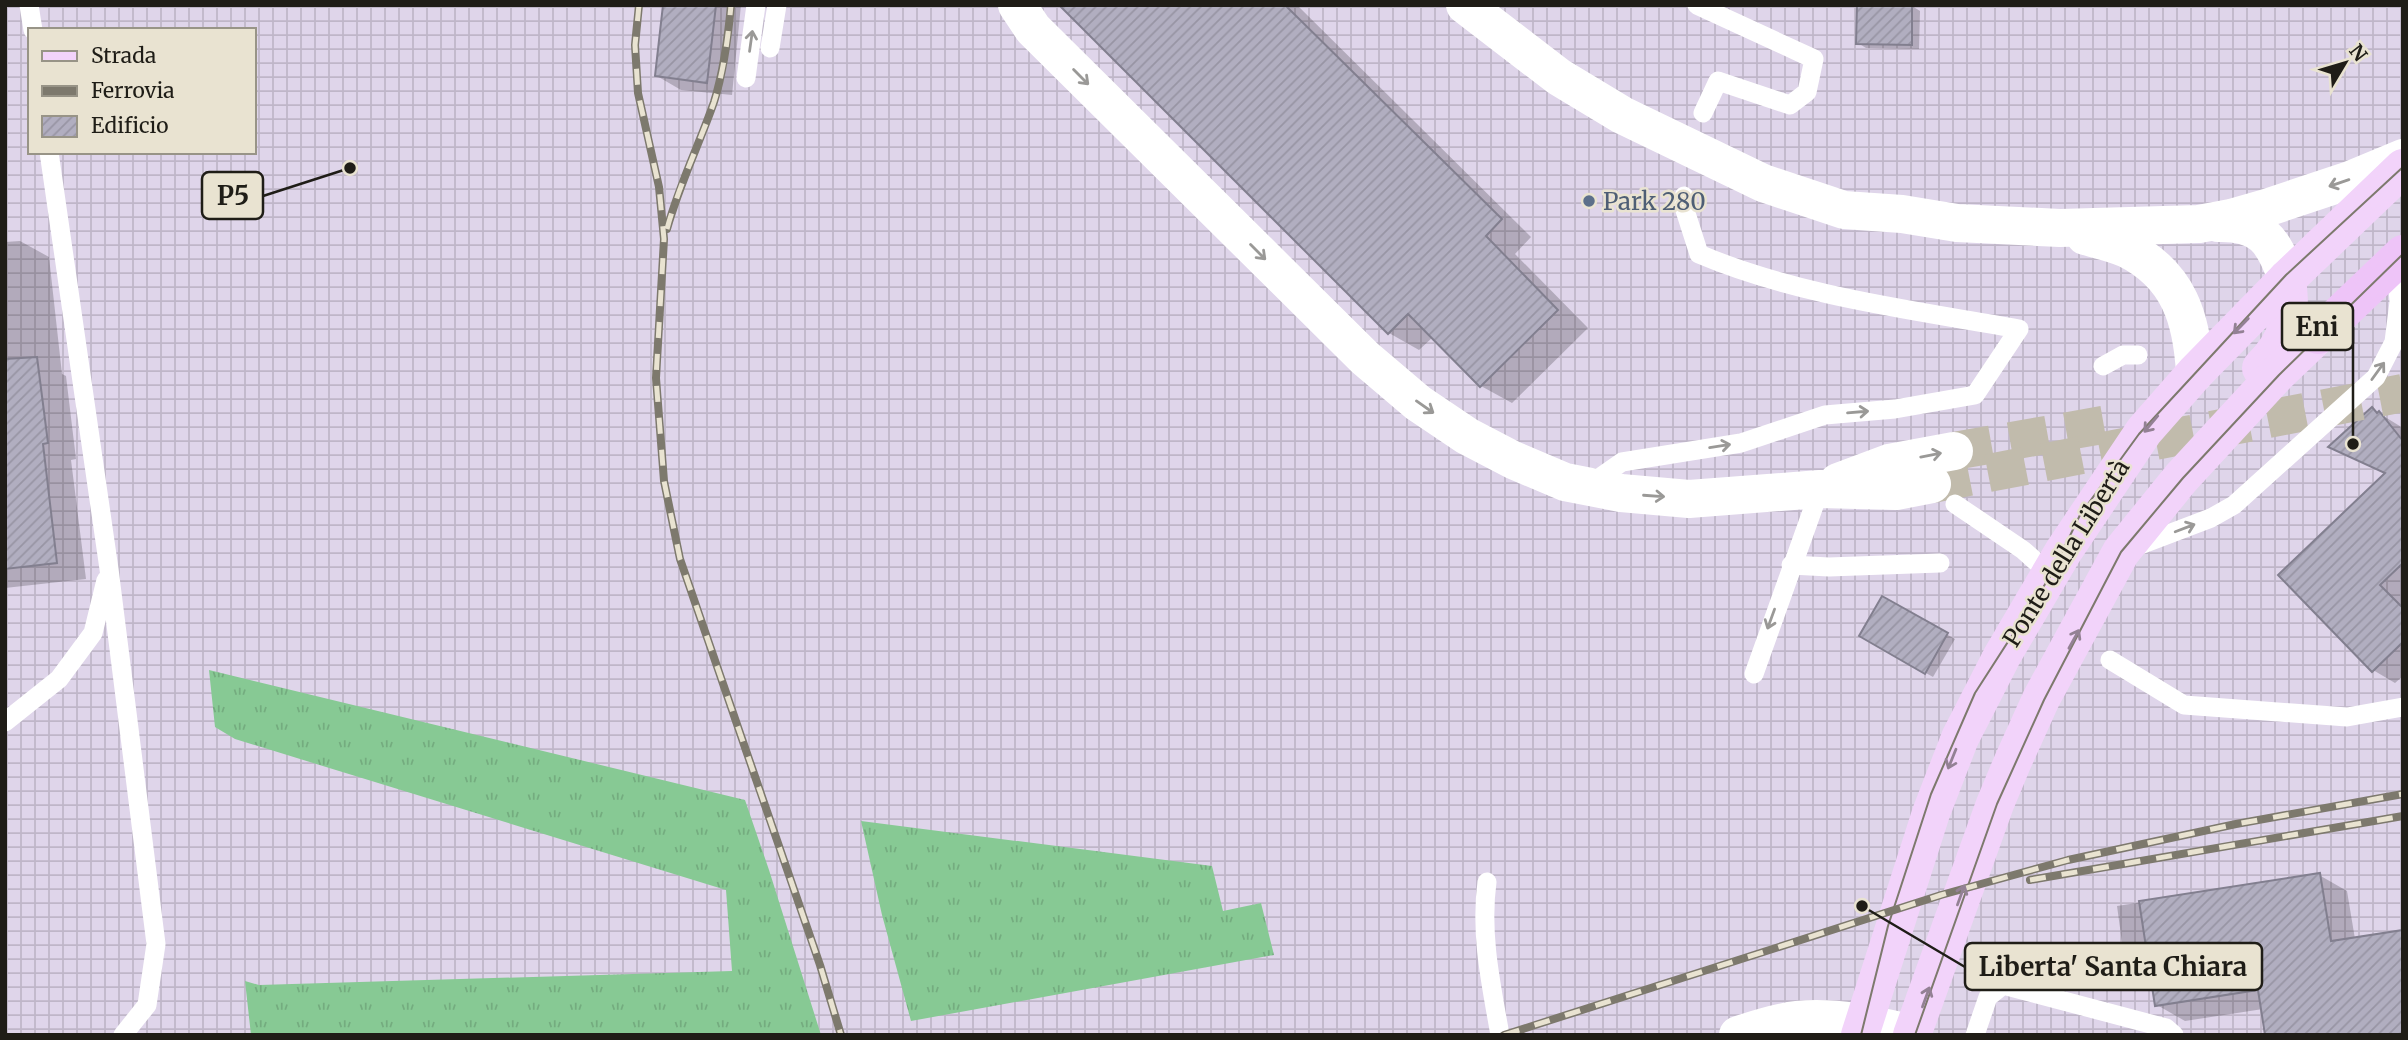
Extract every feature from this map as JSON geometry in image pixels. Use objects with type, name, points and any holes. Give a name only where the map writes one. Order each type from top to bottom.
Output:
[{"type":"highway","name":"Ponte della Libertà","points":[[2318,335],[2399,257]]},
{"type":"main road","name":"Ponte della Libertà","points":[[1862,1029],[1931,813],[1960,738],[1980,697],[2051,575],[2130,451],[2195,373],[2287,279],[2403,168]]},
{"type":"main road","points":[[2121,552],[2165,474],[2210,419],[2271,358],[2284,340],[2289,314],[2287,279]]},
{"type":"main road","name":"Ponte della Libertà","points":[[1912,1035],[1995,803],[2041,699],[2121,552],[2180,478],[2277,374],[2318,335]]},
{"type":"street","points":[[1465,5],[1506,39],[1569,83],[1622,114],[1763,183],[1844,210],[1902,214],[1957,223],[2060,228],[2239,223],[2252,227],[2272,244],[2287,279]]},
{"type":"street","points":[[1018,13],[1365,358],[1418,402],[1467,436],[1513,460],[1565,481],[1587,486],[1621,493],[1689,499],[1819,489],[1944,494]]},
{"type":"street","points":[[2199,224],[2231,218],[2277,204],[2350,180],[2403,158]]},
{"type":"street","points":[[2060,228],[2125,248],[2144,259],[2162,275],[2188,320],[2193,339],[2195,373]]},
{"type":"street","points":[[1819,489],[1889,463],[1954,450]]},
{"type":"street","points":[[1738,1035],[1794,1020],[1815,1019],[1862,1029]]},
{"type":"street","name":"Ponte della Libertà","points":[[1862,1029],[1912,1035]]},
{"type":"lane","points":[[29,5],[33,28]]},
{"type":"lane","points":[[746,78],[756,5]]},
{"type":"lane","points":[[770,48],[777,5]]},
{"type":"lane","points":[[1698,5],[1814,59],[1807,92],[1790,105],[1718,81],[1703,113]]},
{"type":"lane","points":[[49,154],[109,569],[156,944],[148,1005],[123,1035]]},
{"type":"lane","points":[[1587,486],[1622,463],[1741,443],[1825,415],[1895,409],[1975,395],[2019,329],[1850,299],[1734,269],[1699,254],[1683,204],[1684,196]]},
{"type":"lane","points":[[2121,552],[2211,518],[2234,505],[2376,377],[2394,342],[2399,302],[2399,257]]},
{"type":"lane","points":[[2103,366],[2123,355],[2138,355]]},
{"type":"lane","points":[[1754,674],[1819,489]]},
{"type":"lane","points":[[1944,494],[2023,550],[2051,575]]},
{"type":"lane","points":[[1791,565],[1829,568],[1940,563]]},
{"type":"lane","points":[[5,722],[59,679],[93,633],[109,569]]},
{"type":"lane","points":[[2110,660],[2184,705],[2347,717],[2403,707]]},
{"type":"lane","points":[[1487,882],[1483,909],[1488,964],[1500,1035]]},
{"type":"lane","points":[[1975,1035],[1988,997],[2003,985],[2166,1028],[2174,1035]]},
{"type":"shaded area","points":[[5,5],[2403,5],[2403,1035],[5,1035]]},
{"type":"green space","points":[[209,670],[745,800],[821,1035],[251,1035],[245,981],[259,985],[732,971],[726,890],[235,739],[215,727]]},
{"type":"green space","points":[[861,821],[1212,866],[1223,911],[1261,903],[1274,955],[911,1021],[882,915]]},
{"type":"building","points":[[663,5],[716,5],[707,83],[655,76]]},
{"type":"building","points":[[1059,5],[1285,5],[1502,219],[1486,236],[1558,310],[1480,387],[1408,314],[1388,334]]},
{"type":"building","points":[[1857,5],[1912,5],[1912,45],[1856,44]]},
{"type":"building","points":[[37,357],[48,443],[43,444],[57,563],[5,569],[5,359]]},
{"type":"building","points":[[2372,407],[2377,413],[2379,411],[2403,441],[2403,563],[2380,585],[2403,608],[2403,642],[2372,672],[2278,575],[2385,473],[2328,447]]},
{"type":"building","points":[[1882,596],[1948,633],[1925,674],[1859,636]]},
{"type":"building","points":[[2320,873],[2331,941],[2403,930],[2403,1035],[2265,1035],[2258,990],[2155,1006],[2139,901]]},
{"type":"tunnel","points":[[1932,484],[2403,393]]},
{"type":"tunnel","points":[[1954,451],[2114,423]]},
{"type":"tram line","points":[[1861,1035],[1888,926],[1931,794],[1975,693],[2051,575],[2080,515],[2139,434],[2286,275],[2403,167]]},
{"type":"tram line","points":[[1915,1035],[1997,804],[2044,700],[2121,552],[2183,478],[2279,375],[2403,254]]},
{"type":"railway","points":[[639,5],[635,45],[638,93],[659,187],[664,239],[656,378],[664,481],[680,559],[820,965],[841,1035]]},
{"type":"railway","points":[[667,229],[717,90],[731,5]]},
{"type":"railway","points":[[1504,1035],[1941,895],[2068,860],[2236,824],[2403,794]]},
{"type":"railway","points":[[2030,880],[2403,816]]},
{"type":"place","name":"P5","points":[[350,168]]},
{"type":"place","name":"Park 280","points":[[1589,201]]},
{"type":"place","name":"Eni","points":[[2353,444]]},
{"type":"place","name":"Liberta' Santa Chiara","points":[[1862,906]]}]
